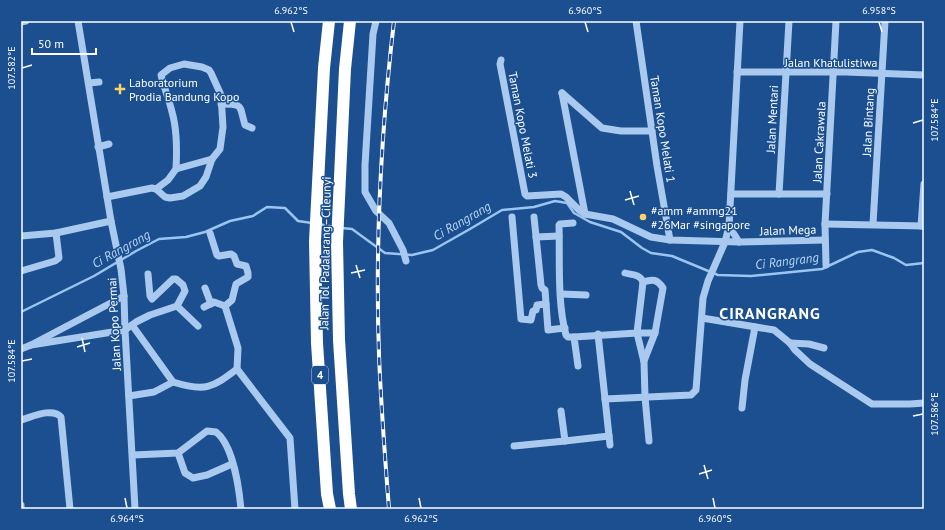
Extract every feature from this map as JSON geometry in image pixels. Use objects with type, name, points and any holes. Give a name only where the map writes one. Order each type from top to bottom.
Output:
[{"type":"highway","name":"Jalan Tol Padalarang–Cileunyi","points":[[329,21],[324,68],[315,241],[318,342],[327,494],[330,509]]},
{"type":"highway","name":"Jalan Tol Padalarang–Cileunyi","points":[[350,21],[345,69],[337,242],[339,340],[351,509]]},
{"type":"street","points":[[21,22],[26,21]]},
{"type":"street","name":"Jalan Kopo Permai","points":[[78,21],[111,221],[122,269],[135,509]]},
{"type":"street","points":[[376,21],[373,34],[368,111],[365,192],[376,211],[389,223],[403,250],[406,261]]},
{"type":"street","name":"Taman Kopo Melati 1","points":[[636,21],[657,166],[670,240]]},
{"type":"street","points":[[605,399],[691,395],[696,390],[703,298],[713,267],[725,242],[729,226],[740,21]]},
{"type":"street","name":"Jalan Mentari","points":[[779,194],[789,21]]},
{"type":"street","name":"Jalan Cakrawala","points":[[826,265],[825,224],[836,21]]},
{"type":"street","name":"Jalan Bintang","points":[[873,224],[885,21]]},
{"type":"street","name":"Taman Kopo Melati 3","points":[[501,60],[500,64],[525,194],[527,196],[561,194],[585,214]]},
{"type":"street","points":[[108,197],[152,188],[156,189],[165,198],[183,196],[200,186],[204,181],[212,159],[220,149],[223,127],[219,88],[212,73],[202,67],[184,64],[170,68],[161,75],[173,112],[177,149],[176,169],[168,180],[156,189]]},
{"type":"street","name":"Jalan Khatulistiwa","points":[[737,72],[834,72],[924,75]]},
{"type":"street","points":[[88,83],[99,82]]},
{"type":"street","points":[[585,214],[562,92],[602,128],[621,131],[652,131]]},
{"type":"street","points":[[221,104],[235,104],[239,106],[242,109],[245,125],[252,128]]},
{"type":"street","points":[[98,146],[109,144]]},
{"type":"street","points":[[176,169],[212,159]]},
{"type":"street","points":[[825,224],[922,226],[924,184]]},
{"type":"street","points":[[731,194],[827,194]]},
{"type":"street","name":"Jalan Mega","points":[[585,214],[613,219],[651,237],[670,240],[725,242],[825,240]]},
{"type":"street","points":[[512,217],[521,319],[532,320],[533,311],[536,310],[537,305],[546,304]]},
{"type":"street","points":[[534,217],[542,287],[544,289],[546,304],[548,330],[565,328]]},
{"type":"street","points":[[21,236],[56,233],[111,221]]},
{"type":"street","points":[[573,223],[559,224],[561,294],[566,336],[574,337],[598,334],[655,333]]},
{"type":"street","points":[[729,226],[739,242]]},
{"type":"street","points":[[21,271],[55,261],[59,258],[56,233]]},
{"type":"street","points":[[210,233],[217,255],[231,254],[234,256],[237,264],[246,266],[248,273],[248,277],[236,284],[232,300],[225,306]]},
{"type":"street","points":[[536,237],[559,236]]},
{"type":"street","points":[[625,273],[639,276],[642,278],[643,282],[637,333],[644,362],[645,397],[649,441]]},
{"type":"street","points":[[31,345],[125,330],[150,315],[177,306],[185,293],[183,285],[176,278],[173,279],[152,299],[150,296],[148,274]]},
{"type":"street","points":[[643,282],[654,280],[659,282],[663,288],[655,333],[644,362]]},
{"type":"street","points":[[206,288],[207,305],[214,302],[225,306]]},
{"type":"street","points":[[561,294],[586,295]]},
{"type":"street","points":[[21,349],[124,296]]},
{"type":"street","points":[[177,306],[198,326]]},
{"type":"street","points":[[225,306],[238,348],[237,369],[290,438],[295,509]]},
{"type":"street","points":[[702,318],[774,330],[790,343],[795,350],[810,364],[872,404],[924,403]]},
{"type":"street","points":[[132,325],[173,382],[194,388],[202,388],[218,384],[237,369]]},
{"type":"street","points":[[742,408],[745,380],[755,327]]},
{"type":"street","points":[[598,334],[610,445]]},
{"type":"street","points":[[574,337],[578,366]]},
{"type":"street","points":[[790,343],[809,344],[824,348]]},
{"type":"street","points":[[128,396],[154,392],[173,382]]},
{"type":"street","points":[[561,412],[565,440]]},
{"type":"street","points":[[21,420],[48,413],[57,414],[62,417],[70,509]]},
{"type":"street","points":[[133,455],[178,453],[207,431],[214,431],[220,435],[225,443],[240,494],[241,509]]},
{"type":"street","points":[[514,446],[609,436]]},
{"type":"street","points":[[178,453],[185,473],[193,478],[232,464]]},
{"type":"waterway","name":"Ci Rangrang","points":[[341,228],[352,229],[385,253],[412,255],[433,250],[502,210],[534,207],[555,201],[567,203],[574,213],[590,222],[621,232],[651,253],[672,256],[718,275],[751,276],[822,269],[858,252],[872,250],[894,258],[906,265],[924,263]]},
{"type":"waterway","name":"Ci Rangrang","points":[[21,312],[94,276],[159,239],[186,237],[205,232],[230,221],[253,216],[267,207],[285,208],[298,221],[312,223]]},
{"type":"waterway","name":"Ci Rangrang","points":[[319,224],[334,227]]},
{"type":"railway","points":[[389,509],[380,374],[378,272],[382,146],[394,21]]},
{"type":"place","name":"Laboratorium Prodia Bandung Kopo","points":[[120,89]]},
{"type":"place","name":"#amm #ammg21 #26Mar #singapore","points":[[643,217]]},
{"type":"district","name":"CIRANGRANG","points":[[770,313]]}]
